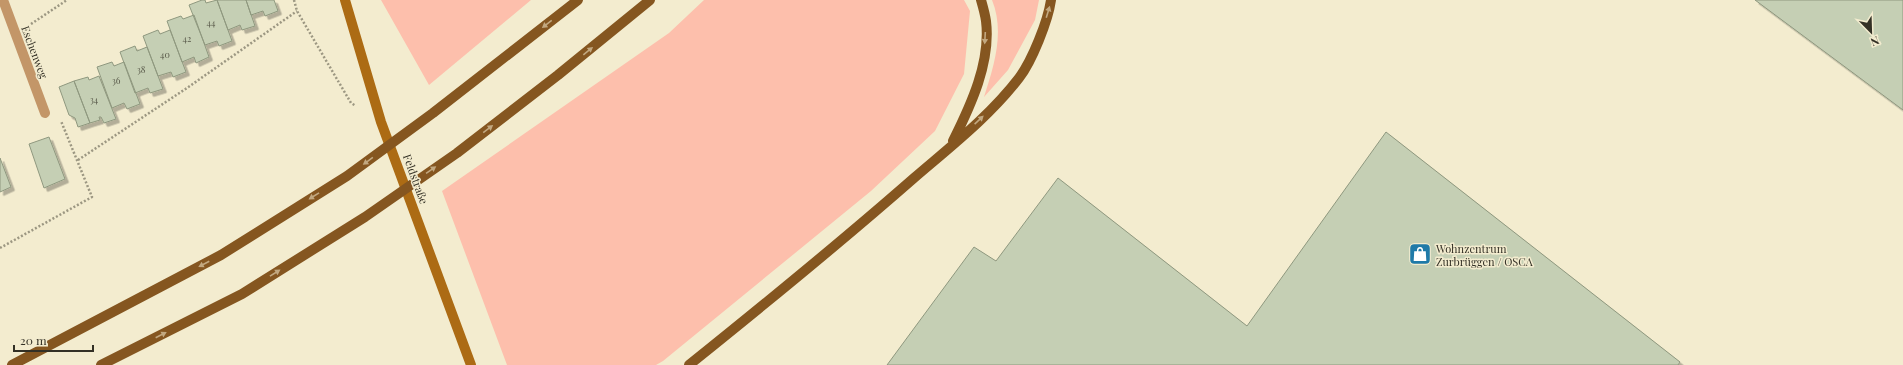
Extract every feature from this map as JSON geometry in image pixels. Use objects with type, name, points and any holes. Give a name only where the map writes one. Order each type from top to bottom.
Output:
[{"type":"main road","name":"Feldstraße","points":[[345,0],[381,122],[471,365]]},
{"type":"main road","points":[[12,365],[221,255],[348,176],[433,114],[578,0]]},
{"type":"main road","points":[[101,365],[242,294],[365,217],[457,153],[558,75],[650,0]]},
{"type":"main road","points":[[951,146],[971,104],[984,58],[986,21],[981,0]]},
{"type":"main road","points":[[689,365],[850,234],[951,146],[994,106],[1020,77],[1035,47],[1049,10],[1051,0]]},
{"type":"street","name":"Eschenweg","points":[[3,0],[45,113]]},
{"type":"path","points":[[15,34],[67,0]]},
{"type":"path","points":[[294,0],[297,11],[351,103],[381,122]]},
{"type":"path","points":[[78,160],[187,88],[297,11]]},
{"type":"path","points":[[0,248],[92,197],[59,117],[45,113]]},
{"type":"shaded area","points":[[381,0],[531,0],[429,85]]},
{"type":"shaded area","points":[[704,0],[964,0],[970,11],[964,74],[935,131],[871,191],[663,361],[656,365],[507,365],[442,191],[669,33]]},
{"type":"shaded area","points":[[992,0],[1039,0],[1035,20],[1008,70],[984,97],[997,49],[998,37],[998,24]]},
{"type":"building","points":[[205,0],[206,3],[217,0],[232,41],[219,46],[217,41],[205,45],[189,5]]},
{"type":"building","points":[[217,0],[246,0],[255,26],[242,30],[240,25],[228,30]]},
{"type":"building","points":[[246,0],[274,0],[278,11],[265,16],[263,11],[251,15]]},
{"type":"building","points":[[1755,0],[1903,0],[1903,110]]},
{"type":"building","points":[[194,15],[209,57],[196,63],[194,57],[182,62],[167,21],[181,16],[183,19]]},
{"type":"building","points":[[158,30],[160,34],[170,30],[186,72],[173,77],[171,72],[158,76],[143,36]]},
{"type":"building","points":[[135,46],[137,51],[147,47],[163,89],[150,93],[148,88],[135,93],[120,52]]},
{"type":"building","points":[[112,62],[114,66],[124,62],[140,104],[127,109],[124,103],[112,108],[97,67]]},
{"type":"building","points":[[99,76],[116,119],[104,123],[101,117],[99,117],[100,120],[90,123],[74,81],[88,77],[89,80]]},
{"type":"building","points":[[74,81],[90,123],[78,127],[75,118],[69,115],[59,87]]},
{"type":"building","name":"Wohnzentrum Zurbrüggen / OSCA","points":[[1386,132],[1680,362],[1678,365],[887,365],[974,247],[996,261],[1058,178],[1247,326]]},
{"type":"building","points":[[49,137],[65,179],[44,188],[29,144]]},
{"type":"building","points":[[0,158],[11,187],[0,192]]},
{"type":"place","name":"Wohnzentrum Zurbrüggen / OSCA","points":[[1420,254]]}]
